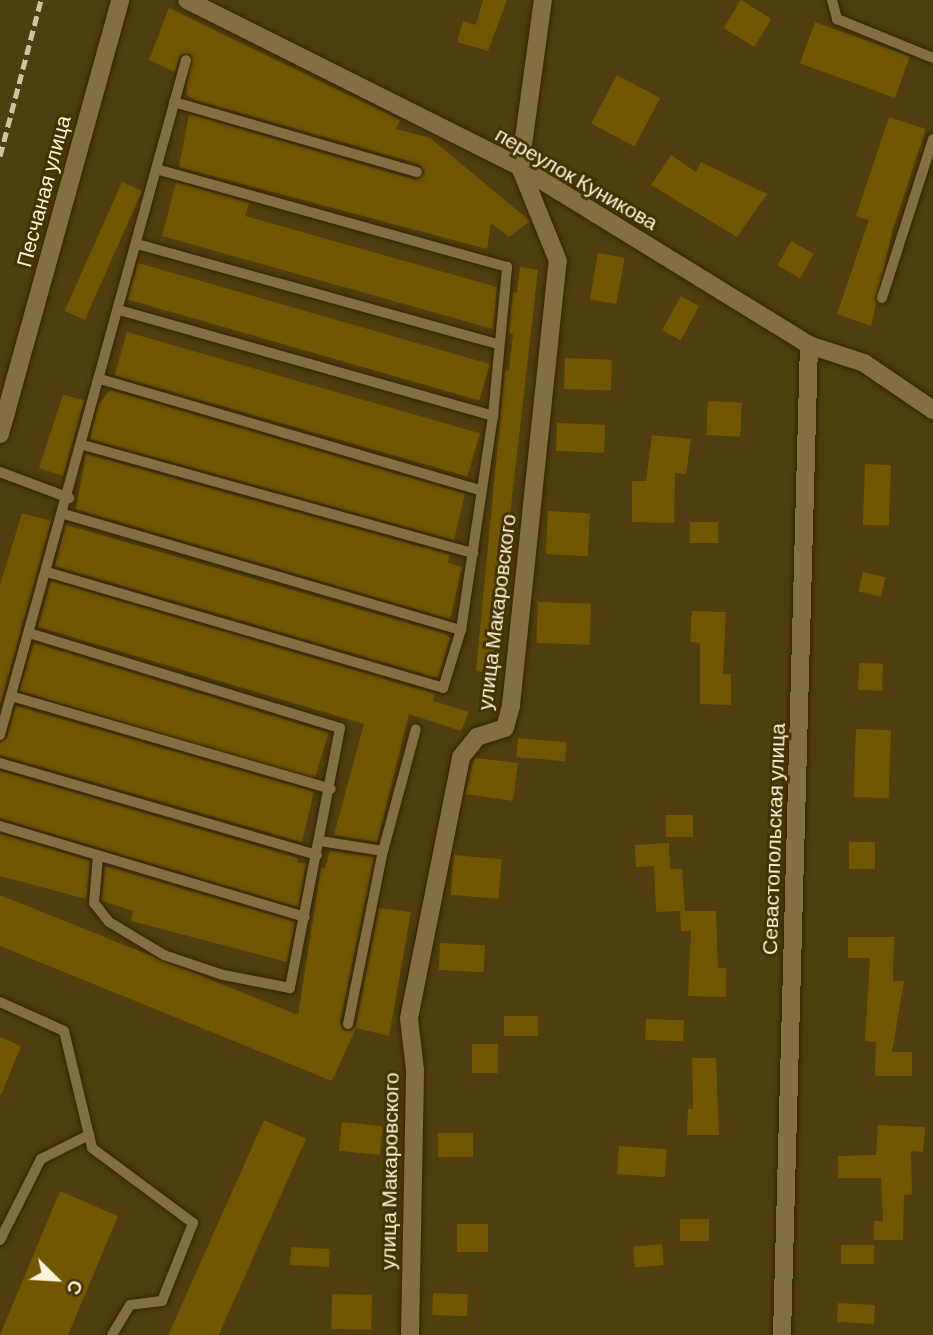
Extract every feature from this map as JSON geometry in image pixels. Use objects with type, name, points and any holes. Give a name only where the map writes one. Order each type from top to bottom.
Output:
[{"type":"street","name":"Песчаная улица","points":[[0,434],[120,0]]},
{"type":"street","name":"переулок Куникова","points":[[187,0],[520,167],[809,345],[864,363],[933,410]]},
{"type":"street","name":"улица Макаровского","points":[[410,1335],[415,1070],[409,1018],[461,757],[477,737],[505,728],[511,705],[558,261],[520,167],[543,0]]},
{"type":"street","name":"Севастопольская улица","points":[[782,1335],[809,345]]},
{"type":"lane","points":[[831,0],[836,19],[933,58]]},
{"type":"lane","points":[[0,735],[69,498],[186,60]]},
{"type":"lane","points":[[174,102],[417,172]]},
{"type":"lane","points":[[882,298],[933,139]]},
{"type":"lane","points":[[47,572],[443,688],[461,630],[493,416],[507,267],[157,169]]},
{"type":"lane","points":[[137,244],[498,344]]},
{"type":"lane","points":[[119,310],[493,416]]},
{"type":"lane","points":[[100,379],[480,490]]},
{"type":"lane","points":[[83,445],[473,553]]},
{"type":"lane","points":[[0,472],[69,498]]},
{"type":"lane","points":[[64,514],[461,630]]},
{"type":"lane","points":[[29,633],[340,728],[331,789],[290,988],[223,975],[164,955],[109,922],[94,903],[98,855]]},
{"type":"lane","points":[[11,696],[331,789]]},
{"type":"lane","points":[[348,1024],[383,851],[416,730]]},
{"type":"lane","points":[[0,763],[317,855]]},
{"type":"lane","points":[[0,826],[304,917]]},
{"type":"lane","points":[[320,841],[383,851]]},
{"type":"lane","points":[[0,1002],[64,1031],[92,1147],[193,1223],[162,1301],[130,1305],[112,1335]]},
{"type":"lane","points":[[0,1240],[41,1158],[89,1135]]},
{"type":"building","points":[[483,0],[507,0],[488,51],[457,42],[463,21],[476,25]]},
{"type":"building","points":[[741,0],[772,19],[754,47],[724,28]]},
{"type":"building","points":[[169,8],[400,120],[396,129],[430,138],[530,221],[509,237],[491,223],[487,249],[179,167],[189,114],[415,180],[425,173],[419,164],[192,99],[186,94],[191,54],[180,55],[175,72],[149,60]]},
{"type":"building","points":[[815,22],[910,57],[895,98],[800,63]]},
{"type":"building","points":[[617,75],[660,98],[634,147],[591,124]]},
{"type":"building","points":[[889,117],[926,129],[892,232],[871,326],[837,314],[869,220],[856,216]]},
{"type":"building","points":[[671,155],[696,172],[701,162],[767,194],[737,237],[651,185]]},
{"type":"building","points":[[122,182],[142,191],[85,320],[65,311]]},
{"type":"building","points":[[176,182],[249,203],[245,216],[497,287],[493,329],[162,236]]},
{"type":"building","points":[[791,241],[814,254],[800,278],[777,265]]},
{"type":"building","points":[[598,253],[625,258],[616,304],[590,299]]},
{"type":"building","points":[[138,263],[490,364],[479,400],[128,300]]},
{"type":"building","points":[[520,267],[538,270],[492,673],[476,671],[505,370],[509,371],[513,334],[509,333],[513,292],[517,293]]},
{"type":"building","points":[[681,296],[699,306],[680,340],[662,330]]},
{"type":"building","points":[[127,332],[480,433],[467,476],[115,375]]},
{"type":"building","points":[[565,358],[612,360],[611,391],[564,389]]},
{"type":"building","points":[[110,390],[465,494],[454,540],[90,439],[99,404]]},
{"type":"building","points":[[63,395],[84,400],[63,476],[39,468]]},
{"type":"building","points":[[708,401],[742,403],[740,437],[706,435]]},
{"type":"building","points":[[557,423],[605,425],[604,453],[556,451]]},
{"type":"building","points":[[652,435],[691,439],[686,474],[675,473],[674,523],[632,522],[632,481],[646,481]]},
{"type":"building","points":[[86,454],[450,555],[448,563],[462,567],[450,619],[76,509]]},
{"type":"building","points":[[865,464],[891,465],[889,526],[863,525]]},
{"type":"building","points":[[548,511],[590,513],[588,556],[546,554]]},
{"type":"building","points":[[22,513],[51,521],[0,705],[0,585]]},
{"type":"building","points":[[690,522],[718,522],[718,543],[690,543]]},
{"type":"building","points":[[66,525],[446,634],[450,638],[438,678],[55,566]]},
{"type":"building","points":[[863,572],[885,577],[881,597],[859,591]]},
{"type":"building","points":[[51,581],[435,694],[433,701],[469,712],[461,731],[409,714],[377,842],[334,835],[364,724],[38,627]]},
{"type":"building","points":[[538,602],[591,604],[590,645],[537,643]]},
{"type":"building","points":[[692,611],[726,612],[723,674],[731,674],[731,705],[700,704],[700,643],[690,642]]},
{"type":"building","points":[[34,643],[329,733],[314,781],[19,691]]},
{"type":"building","points":[[859,663],[883,664],[882,691],[858,690]]},
{"type":"building","points":[[16,706],[314,792],[302,842],[0,755],[0,743],[7,738]]},
{"type":"building","points":[[856,729],[891,730],[889,798],[854,797]]},
{"type":"building","points":[[518,738],[567,742],[565,761],[516,757]]},
{"type":"building","points":[[475,758],[518,763],[513,801],[465,794]]},
{"type":"building","points":[[0,771],[298,858],[297,862],[306,864],[298,907],[0,818]]},
{"type":"building","points":[[666,815],[693,815],[693,837],[666,837]]},
{"type":"building","points":[[0,834],[90,861],[86,899],[0,876]]},
{"type":"building","points":[[849,842],[875,842],[875,869],[849,869]]},
{"type":"building","points":[[669,843],[670,869],[682,869],[685,911],[716,911],[718,968],[726,968],[726,997],[688,996],[691,931],[681,931],[680,911],[656,912],[654,866],[636,867],[635,845]]},
{"type":"building","points":[[330,851],[374,857],[340,1022],[343,1030],[351,1031],[356,1026],[379,908],[411,912],[389,1036],[356,1028],[332,1081],[0,946],[0,895],[298,1015],[321,868],[325,869]]},
{"type":"building","points":[[454,855],[502,859],[498,899],[451,895]]},
{"type":"building","points":[[105,866],[295,922],[287,962],[131,921],[133,911],[102,901]]},
{"type":"building","points":[[848,937],[894,937],[893,981],[904,981],[892,1052],[912,1052],[912,1076],[875,1076],[876,1042],[865,1041],[870,958],[848,958]]},
{"type":"building","points":[[440,943],[485,945],[484,972],[439,970]]},
{"type":"building","points":[[504,1016],[538,1016],[538,1036],[504,1036]]},
{"type":"building","points":[[646,1019],[684,1020],[683,1041],[645,1040]]},
{"type":"building","points":[[0,1037],[21,1046],[1,1095],[0,1095]]},
{"type":"building","points":[[472,1044],[498,1044],[498,1073],[472,1073]]},
{"type":"building","points":[[692,1058],[716,1058],[719,1135],[687,1135],[688,1109],[693,1109]]},
{"type":"building","points":[[264,1120],[306,1139],[219,1335],[168,1335]]},
{"type":"building","points":[[342,1122],[383,1126],[380,1155],[339,1151]]},
{"type":"building","points":[[878,1125],[925,1127],[923,1152],[911,1151],[912,1194],[904,1195],[903,1240],[874,1240],[874,1221],[883,1221],[881,1178],[838,1178],[838,1156],[876,1155]]},
{"type":"building","points":[[438,1133],[473,1133],[473,1157],[438,1157]]},
{"type":"building","points":[[619,1146],[667,1149],[665,1177],[617,1174]]},
{"type":"building","points":[[60,1191],[118,1216],[68,1335],[0,1335]]},
{"type":"building","points":[[680,1219],[709,1219],[709,1241],[680,1241]]},
{"type":"building","points":[[457,1224],[488,1224],[488,1252],[457,1252]]},
{"type":"building","points":[[662,1244],[664,1265],[635,1267],[633,1247]]},
{"type":"building","points":[[841,1245],[874,1245],[874,1264],[841,1264]]},
{"type":"building","points":[[291,1247],[330,1249],[329,1267],[290,1265]]},
{"type":"building","points":[[433,1293],[468,1294],[467,1316],[432,1315]]},
{"type":"building","points":[[332,1294],[372,1295],[371,1330],[331,1329]]},
{"type":"building","points":[[838,1303],[875,1305],[874,1324],[837,1322]]},
{"type":"railway","points":[[0,156],[41,0]]}]
